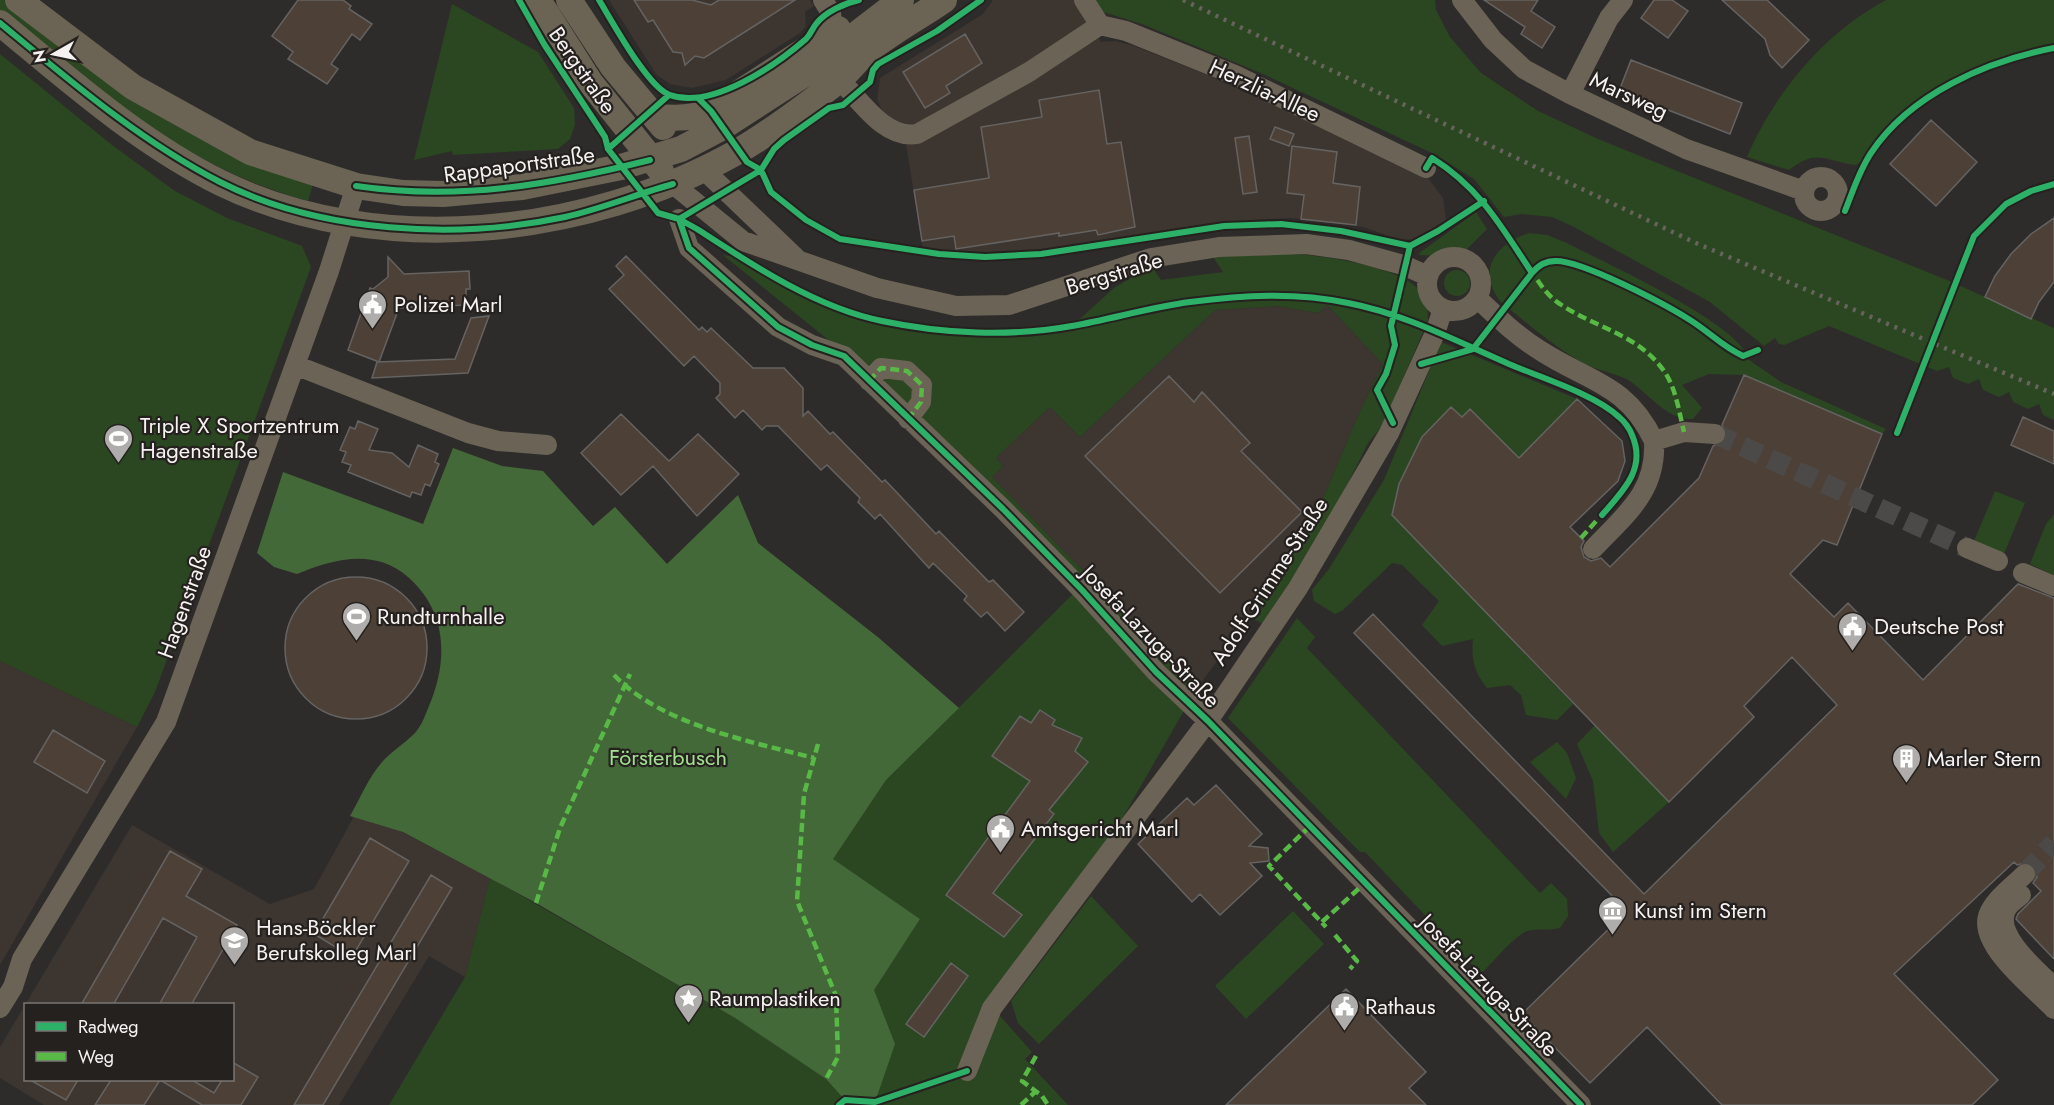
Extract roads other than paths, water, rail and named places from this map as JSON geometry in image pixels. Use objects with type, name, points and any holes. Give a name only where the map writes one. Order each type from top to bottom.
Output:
[{"type":"main road","name":"Rappaportstraße","points":[[18,0],[133,87],[191,122],[250,152],[356,186],[423,193],[492,190],[650,160]]},
{"type":"main road","name":"Bergstraße","points":[[537,0],[590,82],[650,160],[673,184]]},
{"type":"main road","name":"Bergstraße","points":[[569,0],[613,67],[681,149],[703,169]]},
{"type":"main road","points":[[650,160],[681,149],[722,128],[806,73],[834,41],[880,0]]},
{"type":"main road","points":[[654,116],[672,118],[699,116],[711,111],[901,0]]},
{"type":"main road","points":[[0,23],[59,72],[154,142],[220,182],[261,200],[346,222],[402,229],[460,230],[501,227],[566,216],[673,184],[739,151],[840,79],[865,54],[944,0]]},
{"type":"street","points":[[823,0],[831,13],[834,41]]},
{"type":"street","points":[[840,79],[893,132],[905,136],[917,134],[1029,72],[1100,25],[1084,0]]},
{"type":"street","name":"Marsweg","points":[[1462,0],[1493,40],[1524,69],[1570,94],[1686,149],[1804,191]]},
{"type":"street","points":[[1570,94],[1609,18],[1623,0]]},
{"type":"street","name":"Herzlia-Allee","points":[[1100,25],[1136,35],[1235,75],[1426,168]]},
{"type":"street","name":"Bergstraße","points":[[703,169],[802,264]]},
{"type":"street","name":"Bergstraße","points":[[673,184],[743,242],[877,288],[956,306],[1009,305],[1151,258],[1219,247],[1306,244],[1349,249],[1428,276]]},
{"type":"street","name":"Hagenstraße","points":[[0,1008],[13,987],[22,959],[166,722],[346,222],[356,186]]},
{"type":"street","name":"Josefa-Lazuga-Straße","points":[[679,219],[689,248],[778,327],[812,345],[844,357],[1003,509],[1082,590],[1156,672],[1208,721],[1581,1105]]},
{"type":"street","points":[[1452,257],[1462,258],[1477,271],[1480,290],[1477,298],[1461,310],[1443,309],[1431,298],[1427,286],[1428,276],[1441,260],[1452,257]]},
{"type":"street","points":[[1477,298],[1540,351],[1618,393],[1640,413],[1654,441],[1655,460],[1651,478],[1643,494],[1593,549]]},
{"type":"street","name":"Adolf-Grimme-Straße","points":[[967,1071],[992,1008],[1208,721],[1298,588],[1389,433],[1435,333],[1443,309]]},
{"type":"street","points":[[295,365],[468,433],[498,441],[547,445]]},
{"type":"street","points":[[869,381],[881,368],[907,371],[922,385],[921,402],[909,419]]},
{"type":"street","points":[[1654,441],[1684,432],[1715,434]]},
{"type":"street","points":[[1967,548],[1998,561]]},
{"type":"street","points":[[2023,573],[2054,586]]},
{"type":"street","points":[[2054,987],[2008,938],[2004,920],[2007,909],[2029,878],[2008,890],[1988,916],[1987,932],[1994,947],[2054,1009]]},
{"type":"tunnel","points":[[1715,434],[1967,548]]},
{"type":"tunnel","points":[[2025,874],[2054,843]]},
{"type":"railway","points":[[1183,0],[1698,244],[2054,394]]},
{"type":"place","name":"Polizei Marl","points":[[373,330]]},
{"type":"place","name":"Triple X Sportzentrum Hagenstraße","points":[[119,464]]},
{"type":"place","name":"Rundturnhalle","points":[[356,642]]},
{"type":"place","name":"Deutsche Post","points":[[1853,652]]},
{"type":"place","name":"Marler Stern","points":[[1906,784]]},
{"type":"place","name":"Amtsgericht Marl","points":[[1000,854]]},
{"type":"place","name":"Kunst im Stern","points":[[1613,936]]},
{"type":"place","name":"Hans-Böckler Berufskolleg Marl","points":[[235,966]]},
{"type":"place","name":"Raumplastiken","points":[[688,1024]]},
{"type":"place","name":"Rathaus","points":[[1344,1032]]},
{"type":"park label","name":"Försterbusch","points":[[668,757]]}]
